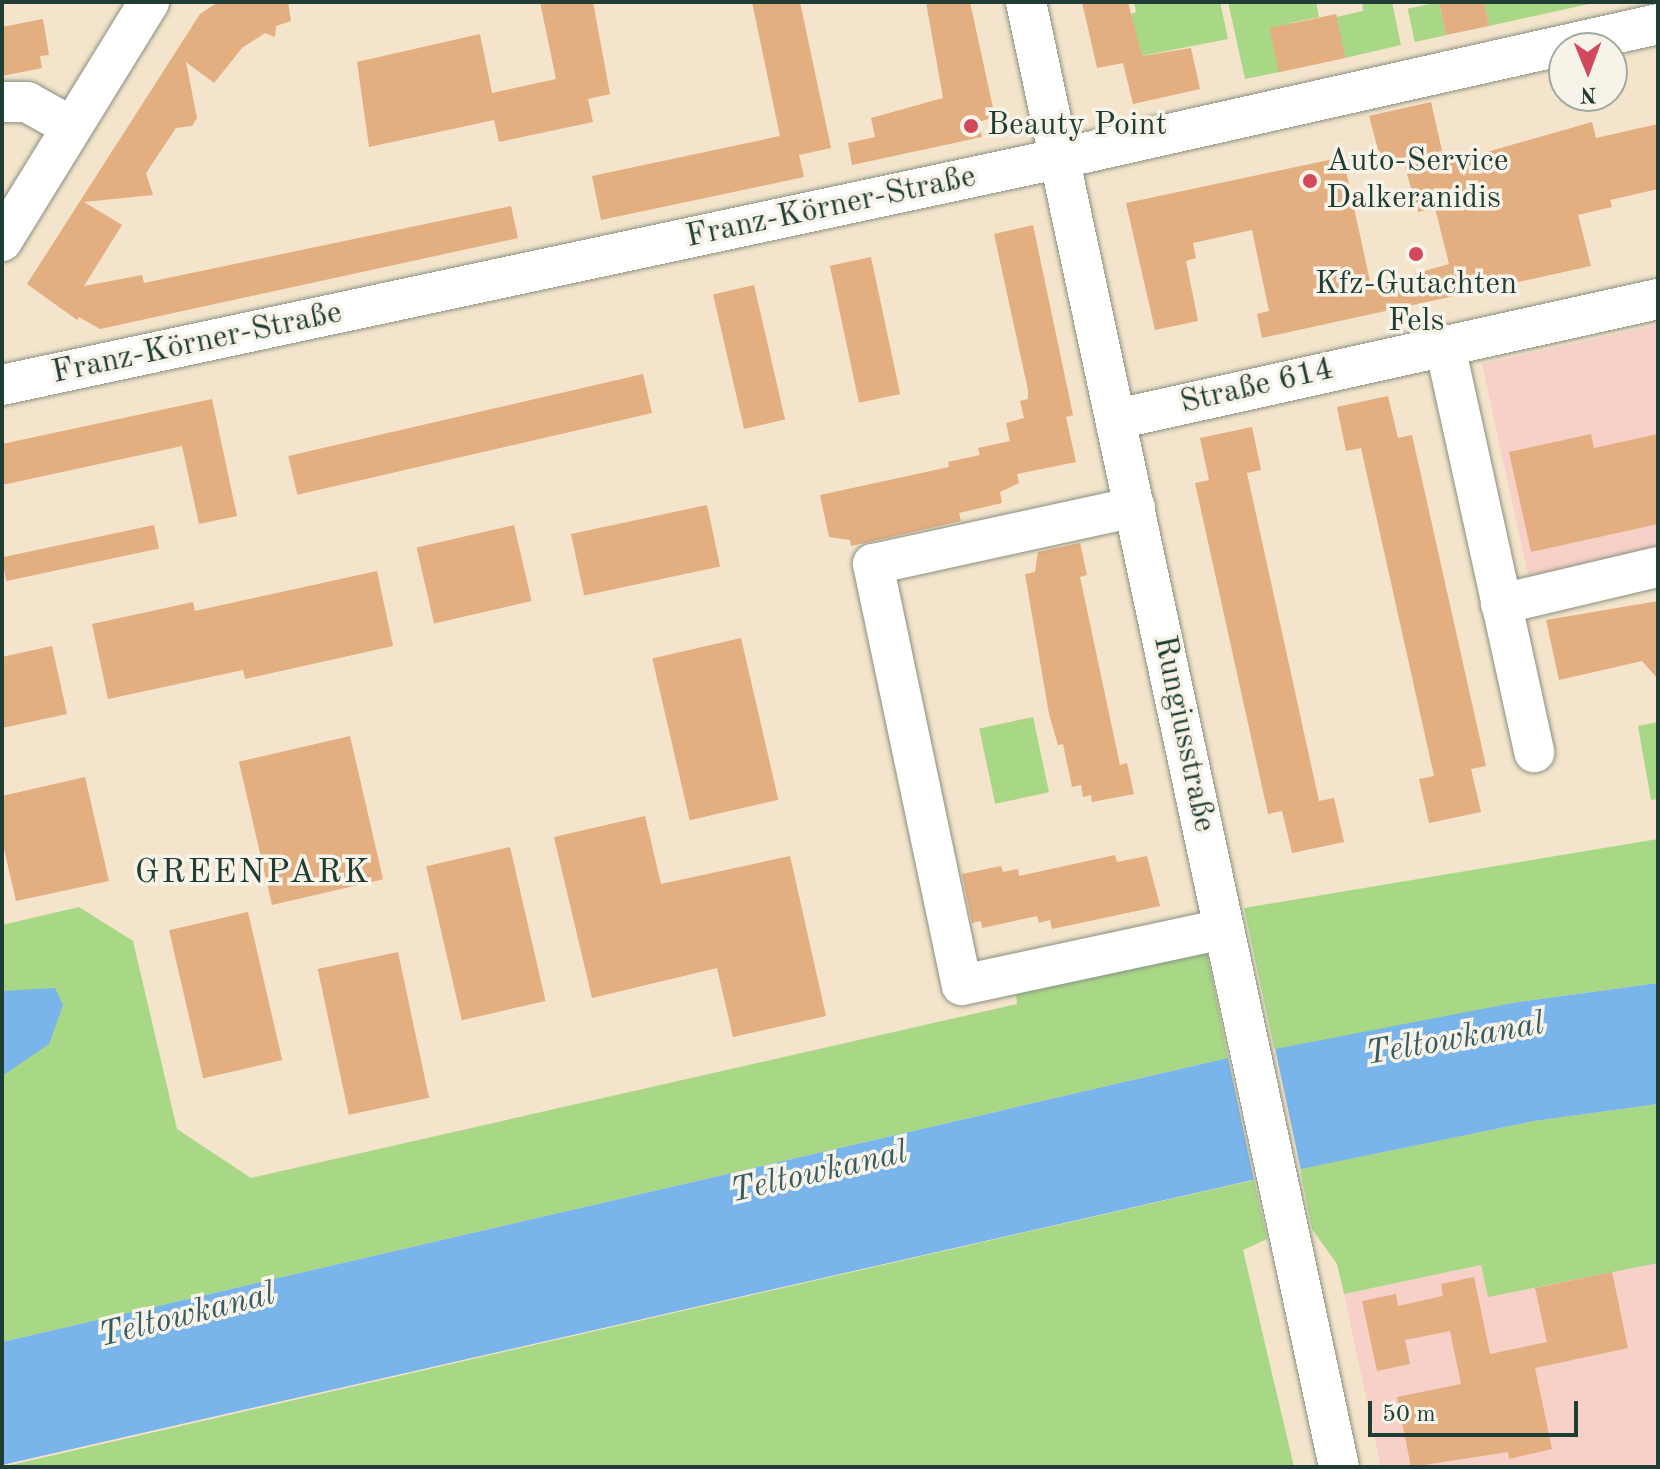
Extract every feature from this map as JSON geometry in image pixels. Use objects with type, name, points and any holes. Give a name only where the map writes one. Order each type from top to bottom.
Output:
[{"type":"street","points":[[2,241],[149,2]]},
{"type":"street","name":"Rungiusstraße","points":[[1026,2],[1062,158],[1339,1467]]},
{"type":"street","name":"Franz-Körner-Straße","points":[[2,385],[1062,158],[1658,24]]},
{"type":"street","points":[[2,102],[27,102],[72,127]]},
{"type":"street","name":"Straße 614","points":[[1117,419],[1658,299]]},
{"type":"street","points":[[1445,346],[1534,752]]},
{"type":"street","points":[[1135,507],[873,564],[962,985],[1224,929]]},
{"type":"street","points":[[1501,604],[1658,567]]},
{"type":"shaded area","points":[[1658,325],[1658,551],[1529,579],[1482,364]]},
{"type":"shaded area","points":[[1658,1263],[1658,1467],[1381,1467],[1344,1294],[1481,1265],[1488,1297]]},
{"type":"green space","points":[[1134,2],[1220,2],[1228,39],[1141,56],[1131,14],[1136,12]]},
{"type":"green space","points":[[1228,2],[1316,2],[1319,17],[1291,23],[1279,72],[1245,79]]},
{"type":"green space","points":[[1362,2],[1392,2],[1401,45],[1345,58],[1336,17],[1363,11]]},
{"type":"green space","points":[[1439,2],[1446,35],[1415,42],[1408,9]]},
{"type":"green space","points":[[1484,2],[1598,2],[1489,26]]},
{"type":"green space","points":[[1033,717],[1049,792],[995,804],[979,728]]},
{"type":"green space","points":[[1658,722],[1658,799],[1651,800],[1638,726]]},
{"type":"green space","points":[[1658,839],[1658,983],[1518,1002],[1275,1052],[1244,908]]},
{"type":"green space","points":[[79,907],[133,941],[177,1129],[251,1178],[1017,1004],[1016,994],[1207,953],[1228,1058],[2,1342],[2,925]]},
{"type":"green space","points":[[1658,1104],[1658,1263],[1488,1297],[1481,1265],[1344,1294],[1337,1264],[1312,1229],[1300,1169],[1534,1121]]},
{"type":"green space","points":[[1254,1180],[1267,1239],[1243,1250],[1294,1467],[2,1467]]},
{"type":"water","name":"Teltowkanal","points":[[1658,983],[1658,1104],[1534,1121],[1301,1169],[2,1465],[2,1342],[1228,1058],[1518,1002]]},
{"type":"water","points":[[55,988],[63,1005],[49,1044],[2,1076],[2,991]]},
{"type":"pier","points":[[1275,1048],[1302,1173],[1255,1183],[1228,1058]]},
{"type":"building","points":[[218,2],[288,2],[291,21],[276,26],[275,37],[265,33],[242,48],[214,83],[186,62],[197,118],[192,126],[176,128],[146,173],[153,195],[84,202],[122,225],[84,286],[142,275],[144,283],[511,206],[518,238],[100,329],[79,317],[77,320],[27,284],[200,14]]},
{"type":"building","points":[[540,2],[593,2],[610,94],[588,99],[593,122],[499,142],[494,120],[369,147],[357,62],[480,34],[492,93],[556,79]]},
{"type":"building","points":[[752,2],[800,2],[831,148],[799,155],[804,177],[601,220],[592,176],[780,136]]},
{"type":"building","points":[[926,2],[970,2],[995,117],[978,122],[982,137],[852,165],[848,143],[875,137],[871,118],[943,98]]},
{"type":"building","points":[[1082,2],[1128,2],[1142,56],[1191,48],[1200,89],[1133,104],[1123,63],[1097,68]]},
{"type":"building","points":[[1439,2],[1484,2],[1489,26],[1446,35]]},
{"type":"building","points":[[1336,14],[1345,58],[1279,72],[1269,28]]},
{"type":"building","points":[[43,19],[49,55],[40,56],[42,68],[2,76],[2,27]]},
{"type":"building","points":[[1431,102],[1445,164],[1592,122],[1596,138],[1658,124],[1658,189],[1610,200],[1612,207],[1578,215],[1591,266],[1262,338],[1257,314],[1269,311],[1252,230],[1193,243],[1196,258],[1186,261],[1198,321],[1155,330],[1126,203],[1343,157],[1371,286],[1449,264],[1435,208],[1418,212],[1404,164],[1398,159],[1382,164],[1369,116]]},
{"type":"building","points":[[1033,225],[1073,415],[1066,417],[1076,462],[1017,474],[1019,483],[1000,492],[1002,503],[959,513],[961,521],[851,546],[850,540],[829,537],[820,495],[949,467],[948,462],[980,455],[978,448],[1010,441],[1006,423],[1024,418],[1020,401],[1028,399],[1028,390],[994,234]]},
{"type":"building","points":[[871,257],[900,394],[859,403],[830,266]]},
{"type":"building","points":[[754,285],[785,419],[744,429],[713,294]]},
{"type":"building","points":[[643,374],[652,413],[297,495],[288,456]]},
{"type":"building","points":[[1388,396],[1398,438],[1412,435],[1486,766],[1471,769],[1481,812],[1429,823],[1419,779],[1434,776],[1361,448],[1346,451],[1337,407]]},
{"type":"building","points":[[212,399],[237,516],[199,524],[182,446],[2,485],[2,444]]},
{"type":"building","points":[[1252,427],[1261,470],[1247,473],[1319,801],[1334,798],[1344,842],[1292,853],[1282,811],[1268,814],[1195,483],[1209,480],[1200,438]]},
{"type":"building","points":[[1591,434],[1594,448],[1658,434],[1658,524],[1531,552],[1509,452]]},
{"type":"building","points":[[707,505],[720,567],[584,596],[571,534]]},
{"type":"building","points":[[154,525],[159,548],[6,581],[2,557]]},
{"type":"building","points":[[514,525],[532,601],[434,623],[417,547]]},
{"type":"building","points":[[1080,543],[1087,575],[1080,577],[1120,765],[1127,763],[1134,794],[1092,802],[1091,795],[1083,797],[1081,785],[1072,787],[1063,744],[1058,745],[1049,714],[1025,574],[1035,572],[1038,552]]},
{"type":"building","points":[[377,571],[393,646],[245,679],[243,670],[108,699],[92,624],[193,602],[195,611]]},
{"type":"building","points":[[1658,601],[1658,679],[1642,661],[1559,680],[1546,620]]},
{"type":"building","points":[[741,638],[778,800],[690,820],[652,658]]},
{"type":"building","points":[[52,646],[67,714],[2,728],[2,657]]},
{"type":"building","points":[[350,736],[383,879],[272,905],[239,762]]},
{"type":"building","points":[[85,777],[109,881],[16,901],[2,840],[2,796]]},
{"type":"building","points":[[645,816],[661,884],[790,856],[826,1016],[733,1037],[717,968],[592,998],[554,837]]},
{"type":"building","points":[[510,847],[546,1001],[462,1020],[426,866]]},
{"type":"building","points":[[1115,855],[1117,862],[1147,856],[1160,906],[1052,929],[1050,920],[1039,923],[1037,916],[982,928],[981,921],[972,923],[962,874],[1001,866],[1003,872],[1018,869],[1019,876]]},
{"type":"building","points":[[248,912],[282,1060],[203,1078],[169,930]]},
{"type":"building","points":[[398,952],[429,1098],[349,1115],[318,969]]},
{"type":"building","points":[[1612,1272],[1628,1348],[1535,1368],[1552,1449],[1509,1459],[1508,1452],[1411,1467],[1397,1397],[1461,1384],[1450,1331],[1405,1340],[1410,1364],[1377,1371],[1362,1301],[1396,1294],[1398,1306],[1443,1296],[1441,1284],[1474,1277],[1490,1354],[1547,1342],[1535,1288]]},
{"type":"place","name":"Beauty Point","points":[[971,126]]},
{"type":"place","name":"Auto-Service Dalkeranidis","points":[[1310,181]]},
{"type":"place","name":"Kfz-Gutachten Fels","points":[[1416,254]]},
{"type":"district","name":"GREENPARK","points":[[253,874]]}]
